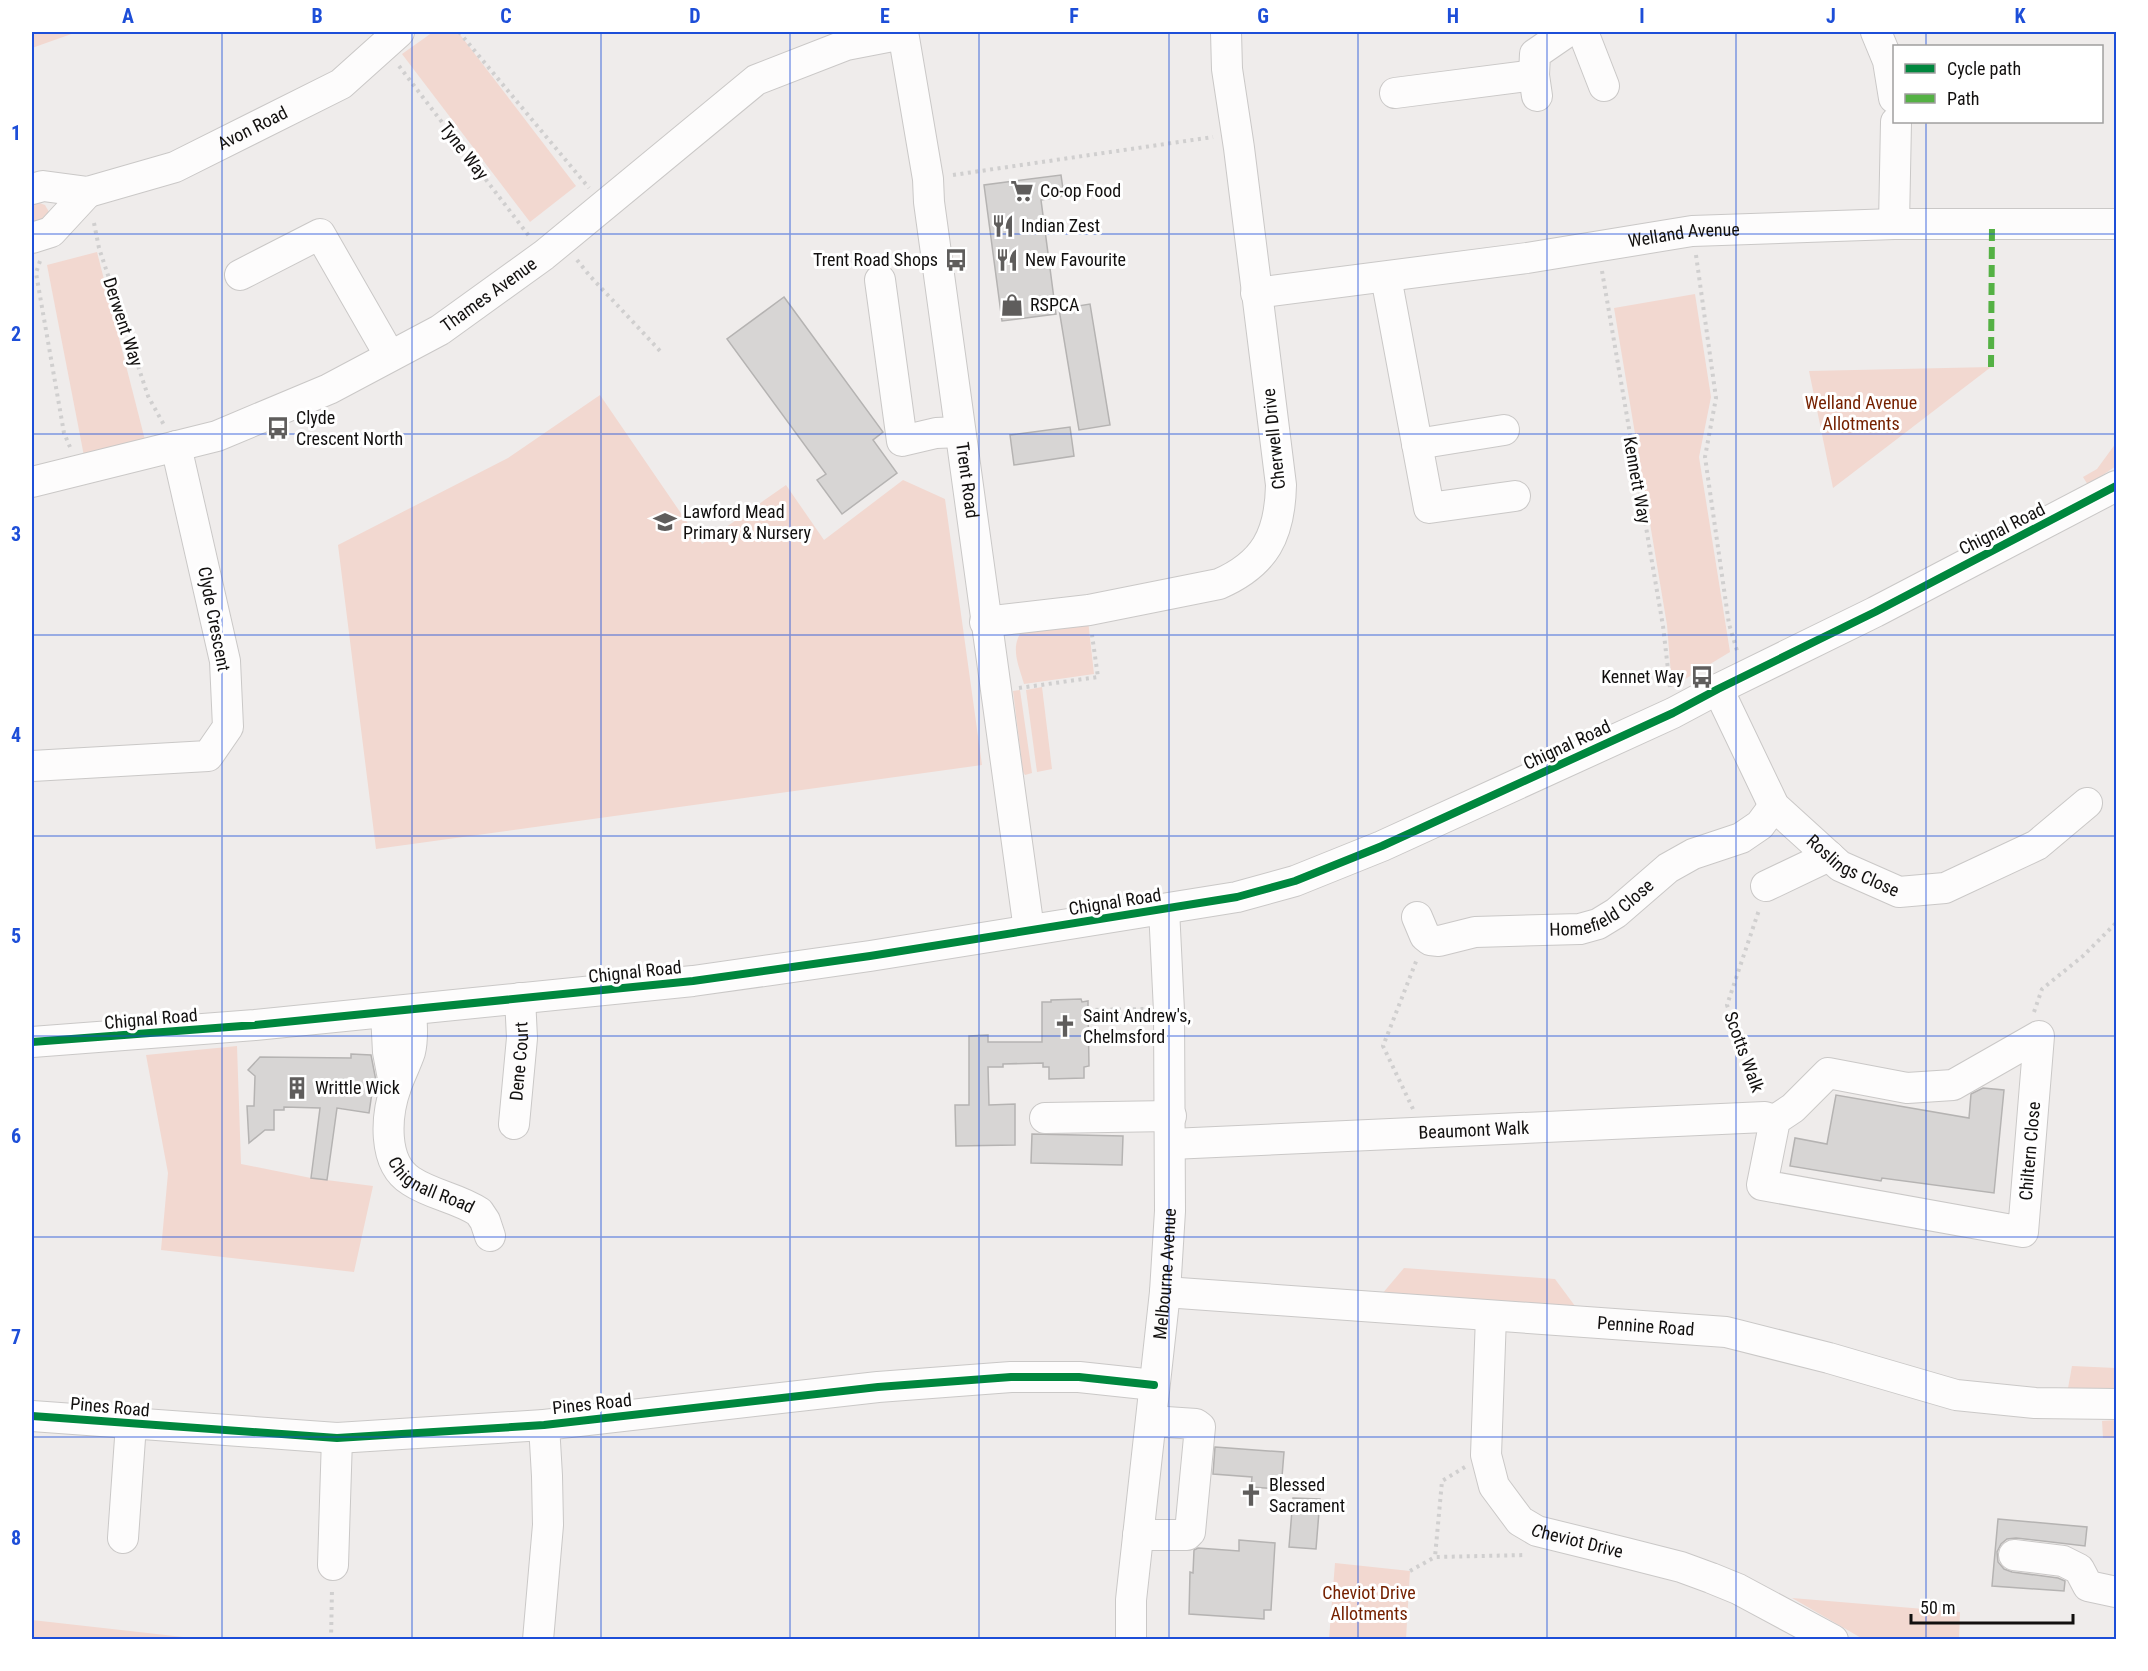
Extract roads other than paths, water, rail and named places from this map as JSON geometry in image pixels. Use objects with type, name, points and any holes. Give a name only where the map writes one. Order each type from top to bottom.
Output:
[{"type":"street","name":"Cherwell Drive","points":[[985,622],[1089,610],[1219,584],[1249,567],[1262,554],[1271,538],[1281,509],[1281,485],[1227,69],[1226,32]]},
{"type":"street","points":[[1395,93],[1536,86],[1535,54],[1567,32]]},
{"type":"street","points":[[1583,32],[1604,86]]},
{"type":"street","points":[[1876,32],[1888,61],[1893,92]]},
{"type":"street","name":"Trent Road","points":[[903,33],[928,178],[929,202],[985,622],[997,692],[1029,930]]},
{"type":"street","name":"Thames Avenue","points":[[32,482],[217,436],[329,389],[440,330],[554,248],[756,80],[846,45],[903,33]]},
{"type":"street","name":"Avon Road","points":[[32,189],[43,186],[88,192],[175,167],[342,84],[391,39]]},
{"type":"street","points":[[1894,224],[1896,123]]},
{"type":"street","points":[[41,235],[88,192]]},
{"type":"street","name":"Welland Avenue","points":[[1256,293],[1599,247],[1692,231],[1894,224],[2116,224]]},
{"type":"street","points":[[240,275],[320,234],[390,357]]},
{"type":"street","points":[[1386,277],[1429,508],[1515,496]]},
{"type":"street","points":[[880,280],[902,441],[936,433],[960,432]]},
{"type":"street","points":[[1417,444],[1504,430]]},
{"type":"street","name":"Clyde Crescent","points":[[32,766],[208,756],[228,727],[225,661],[176,446]]},
{"type":"street","name":"Chignal Road","points":[[32,1042],[399,1012],[693,981],[870,956],[1237,897],[1295,881],[1382,846],[1673,713],[1886,607],[2116,486]]},
{"type":"street","name":"Roslings Close","points":[[1731,683],[1774,806],[1840,866],[1899,892],[1946,888],[2037,845],[2087,803]]},
{"type":"street","name":"Homefield Close","points":[[1421,926],[1430,940],[1439,941],[1475,932],[1580,929],[1598,924],[1616,913],[1668,868],[1693,854],[1742,838],[1760,825],[1774,806]]},
{"type":"street","points":[[1766,886],[1829,856]]},
{"type":"street","name":"Melbourne Avenue","points":[[1131,1640],[1131,1600],[1166,1292],[1170,1211],[1169,1011],[1164,909]]},
{"type":"street","name":"Dene Court","points":[[514,1124],[522,1038],[520,998]]},
{"type":"street","name":"Chignall Road","points":[[399,1012],[388,1052],[395,1089],[390,1146],[393,1159],[400,1172],[410,1180],[479,1212],[490,1236]]},
{"type":"street","name":"Chiltern Close","points":[[2039,1036],[2023,1232],[1762,1185],[1770,1119],[1792,1108],[1828,1073],[1907,1088],[1953,1085],[2039,1036]]},
{"type":"street","name":"Beaumont Walk","points":[[1045,1118],[1171,1130],[1423,1132],[1770,1119]]},
{"type":"street","name":"Pennine Road","points":[[1166,1292],[1726,1332],[1956,1395],[2035,1403],[2116,1404]]},
{"type":"street","name":"Cheviot Drive","points":[[1491,1316],[1486,1455],[1494,1486],[1520,1521],[1537,1532],[1626,1553],[1738,1588],[1833,1640]]},
{"type":"street","name":"Pines Road","points":[[32,1416],[337,1438],[544,1425],[878,1387],[1011,1377],[1079,1377],[1154,1385]]},
{"type":"street","points":[[1138,1535],[1187,1535],[1190,1532],[1200,1427],[1196,1424],[1151,1421]]},
{"type":"street","name":"Pines Road","points":[[123,1538],[131,1424]]},
{"type":"street","name":"Pines Road","points":[[538,1640],[548,1525],[544,1425]]},
{"type":"street","points":[[333,1565],[337,1438]]},
{"type":"street","points":[[2014,1555],[2063,1561],[2079,1569],[2088,1586],[2116,1592]]},
{"type":"place","name":"Co-op Food","points":[[1022,191]]},
{"type":"place","name":"Indian Zest","points":[[1003,226]]},
{"type":"place","name":"Trent Road Shops","points":[[956,260]]},
{"type":"place","name":"New Favourite","points":[[1007,260]]},
{"type":"place","name":"RSPCA","points":[[1012,305]]},
{"type":"place","name":"Clyde Crescent North","points":[[278,428]]},
{"type":"place","name":"Lawford Mead Primary & Nursery","points":[[665,522]]},
{"type":"place","name":"Kennet Way","points":[[1702,677]]},
{"type":"place","name":"Saint Andrew's, Chelmsford","points":[[1065,1026]]},
{"type":"place","name":"Writtle Wick","points":[[297,1088]]},
{"type":"place","name":"Blessed Sacrament","points":[[1251,1495]]},
{"type":"park label","name":"Welland Avenue Allotments","points":[[1861,413]]},
{"type":"park label","name":"Cheviot Drive Allotments","points":[[1369,1603]]}]
